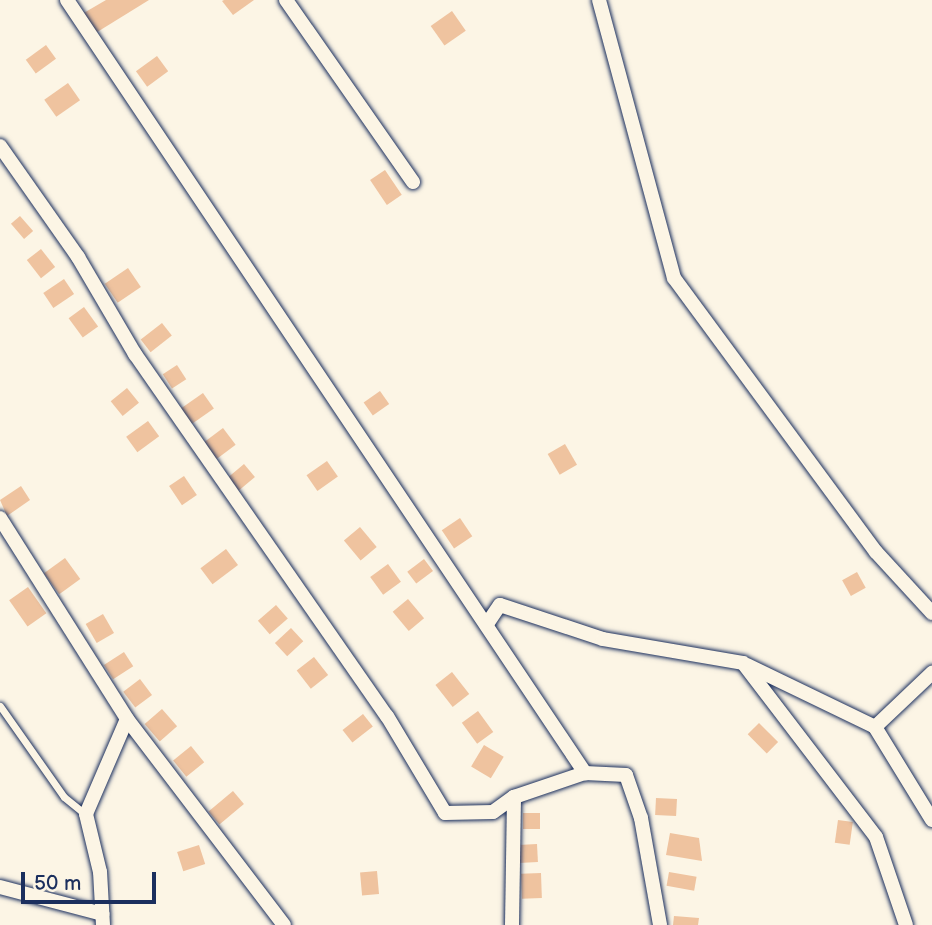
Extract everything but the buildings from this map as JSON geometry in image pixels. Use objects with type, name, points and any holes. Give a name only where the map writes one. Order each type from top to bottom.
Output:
[{"type":"street","points":[[67,0],[487,624],[584,773]]},
{"type":"street","points":[[286,0],[413,182]]},
{"type":"street","points":[[599,0],[674,278],[876,552],[932,613]]},
{"type":"street","points":[[0,146],[78,257],[167,400],[387,716],[445,813],[493,812],[513,797],[584,773],[626,775],[641,818],[660,925]]},
{"type":"street","points":[[0,519],[127,719],[284,925]]},
{"type":"street","points":[[487,624],[500,605],[603,639],[743,663],[875,727],[932,820]]},
{"type":"street","points":[[743,663],[876,837],[906,925]]},
{"type":"street","points":[[875,727],[932,673]]},
{"type":"street","points":[[0,887],[103,920],[86,814],[127,719]]},
{"type":"street","points":[[512,925],[513,797]]},
{"type":"lane","points":[[0,706],[64,797],[86,814]]}]
